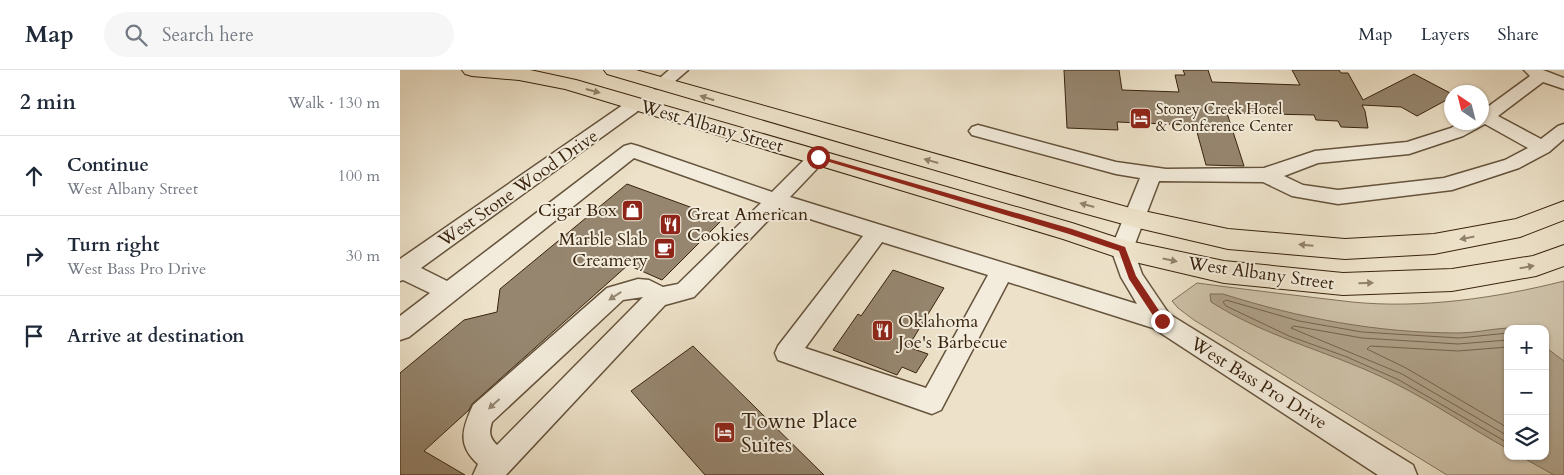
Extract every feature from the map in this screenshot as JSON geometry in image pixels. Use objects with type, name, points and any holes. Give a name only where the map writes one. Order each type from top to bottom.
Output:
[{"type":"main road","name":"West Albany Street","points":[[472,70],[519,74],[550,80],[1072,232],[1122,249],[1224,272],[1343,284],[1452,280],[1536,266],[1564,255]]},
{"type":"main road","name":"West Albany Street","points":[[614,70],[1134,218],[1228,239],[1345,248],[1434,244],[1520,228],[1564,210]]},
{"type":"main road","points":[[636,104],[661,84]]},
{"type":"street","points":[[661,84],[680,70]]},
{"type":"street","points":[[1489,113],[1537,73],[1564,84]]},
{"type":"street","name":"West Stone Wood Drive","points":[[401,270],[636,104]]},
{"type":"street","points":[[1489,124],[1542,148]]},
{"type":"street","points":[[978,132],[1116,168],[1166,176],[1266,175],[1315,157],[1409,148],[1461,130]]},
{"type":"street","points":[[1266,175],[1299,191],[1338,197],[1445,185],[1512,164],[1542,148],[1564,130]]},
{"type":"street","points":[[400,330],[631,150],[775,200],[1162,321]]},
{"type":"street","points":[[659,296],[493,469],[480,450],[476,439],[478,424],[482,414],[615,294],[643,287],[652,289],[659,296],[672,296],[686,291],[818,157]]},
{"type":"street","points":[[1122,249],[1152,174]]},
{"type":"street","points":[[878,232],[786,353],[932,402],[1002,271]]},
{"type":"street","name":"West Bass Pro Drive","points":[[1122,249],[1132,277],[1162,321],[1403,475]]},
{"type":"street","points":[[401,270],[449,292]]},
{"type":"shaded area","points":[[1564,281],[1564,475],[1447,475],[1194,320],[1172,301],[1197,283],[1378,304],[1432,303],[1512,292]]},
{"type":"water","points":[[1210,294],[1223,294],[1309,317],[1339,323],[1398,330],[1458,333],[1504,328],[1504,447],[1396,384],[1350,363],[1256,326],[1211,302]]},
{"type":"water","points":[[1549,350],[1564,361],[1564,475],[1554,475],[1527,460],[1549,460]]},
{"type":"building","name":"Stoney Creek Hotel & Conference Center","points":[[1064,70],[1119,70],[1122,90],[1179,92],[1175,75],[1185,75],[1183,70],[1208,70],[1212,82],[1300,85],[1292,70],[1339,70],[1341,73],[1348,73],[1363,100],[1414,74],[1444,90],[1444,101],[1417,116],[1401,107],[1362,105],[1368,128],[1341,127],[1338,121],[1316,120],[1314,115],[1227,113],[1244,166],[1206,165],[1197,132],[1193,132],[1191,125],[1117,122],[1118,130],[1067,128]]},
{"type":"building","points":[[627,184],[723,219],[662,280],[628,265],[472,404],[469,410],[424,451],[465,475],[400,475],[400,373],[464,320],[497,312],[500,289]]},
{"type":"building","name":"Oklahoma Joe's Barbecue","points":[[893,270],[944,288],[908,347],[928,354],[916,373],[902,367],[897,375],[833,350],[858,314],[861,316]]},
{"type":"building","name":"Towne Place Suites","points":[[693,346],[824,475],[705,475],[631,391]]},
{"type":"place","name":"Stoney Creek Hotel & Conference Center","points":[[1140,118]]},
{"type":"place","name":"Cigar Box","points":[[633,210]]},
{"type":"place","name":"Great American Cookies","points":[[671,224]]},
{"type":"place","name":"Marble Slab Creamery","points":[[664,249]]},
{"type":"place","name":"Oklahoma Joe's Barbecue","points":[[882,331]]},
{"type":"place","name":"Towne Place Suites","points":[[725,433]]},
{"type":"route","points":[[818,157],[1072,232],[1122,249],[1132,277],[1162,321]]}]
